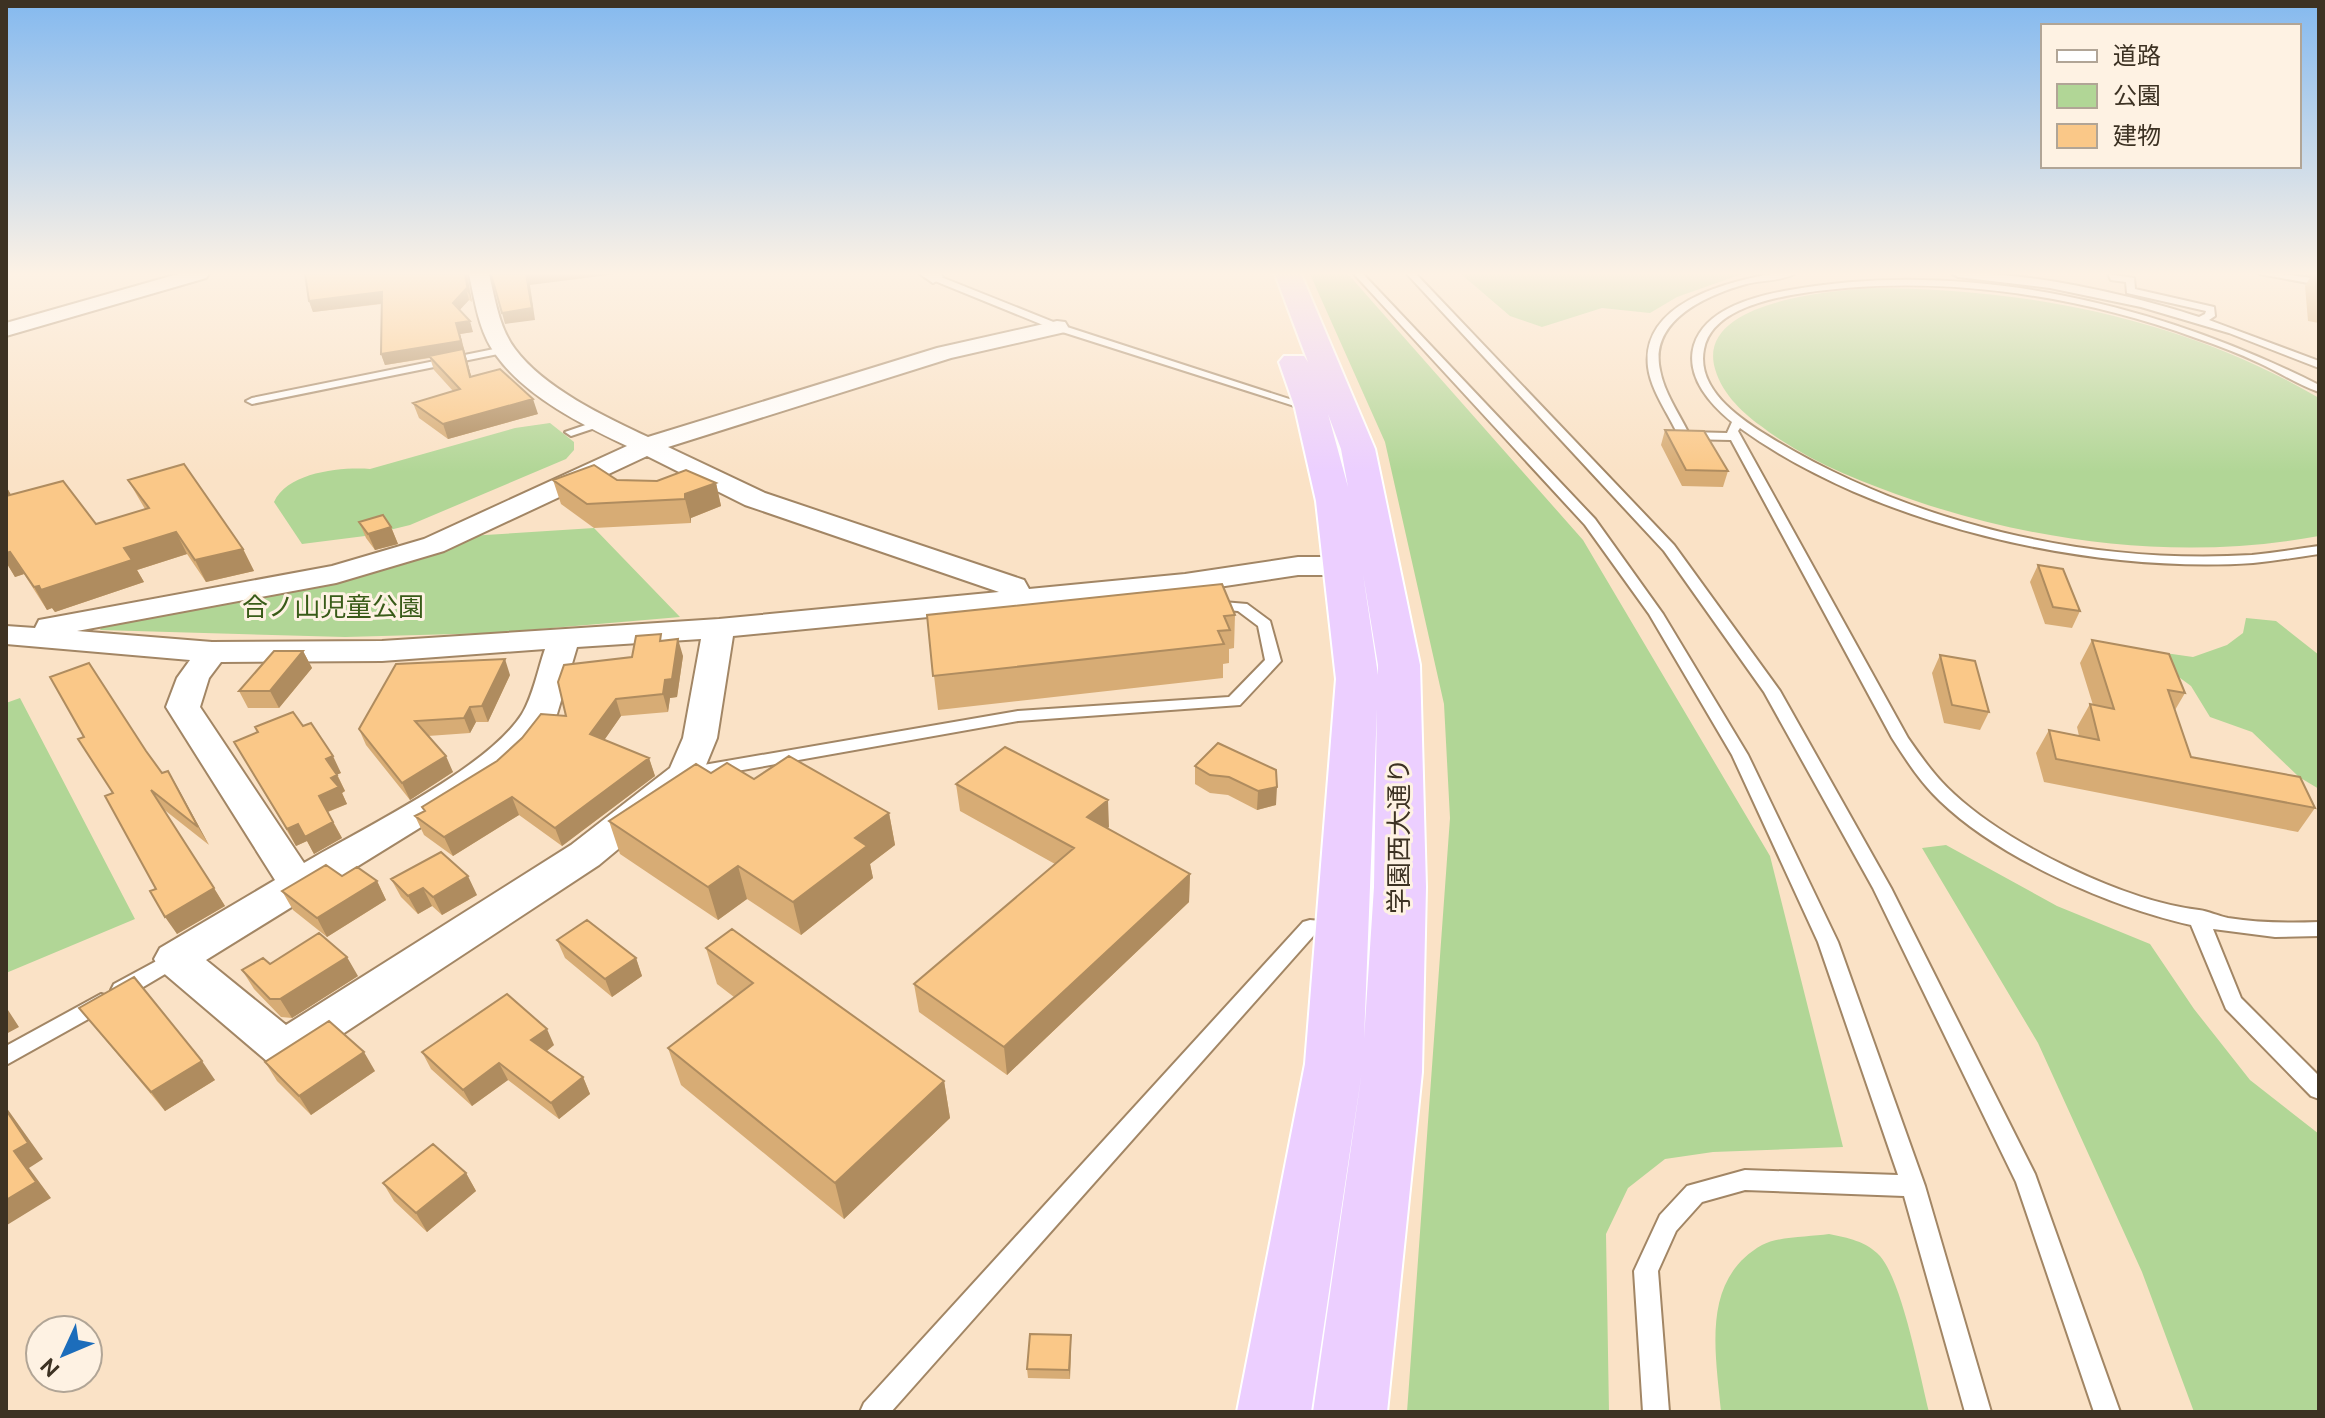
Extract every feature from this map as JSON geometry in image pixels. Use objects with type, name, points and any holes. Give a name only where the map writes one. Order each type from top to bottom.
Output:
[{"type":"highway","name":"学園西大通り","points":[[1286,340],[1311,408],[1334,501],[1364,566],[1399,665],[1400,887],[1390,1087],[1350,1412]]},
{"type":"highway","name":"学園西大通り","points":[[1274,1412],[1334,1064],[1364,566],[1358,449],[1314,340]]},
{"type":"street","points":[[499,340],[504,350],[556,398],[644,447],[755,499],[1013,586],[1016,597]]},
{"type":"street","points":[[6,635],[336,574],[393,558],[477,529],[644,447],[885,370],[1004,340]]},
{"type":"street","points":[[6,635],[212,652],[382,651],[719,628],[1185,583],[1298,566],[1364,566]]},
{"type":"street","points":[[564,639],[540,714],[507,754],[489,769],[175,959],[284,1049],[585,855],[686,774],[700,738],[719,628]]},
{"type":"street","points":[[212,652],[193,678],[183,707],[297,883]]},
{"type":"lane","points":[[1098,340],[1311,408]]},
{"type":"lane","points":[[1420,340],[1590,522],[1656,614],[1740,755],[1828,942],[1913,1186],[1978,1412]]},
{"type":"lane","points":[[1473,340],[1669,548],[1772,691],[1882,888],[2027,1181],[2107,1412]]},
{"type":"lane","points":[[1655,340],[1652,348],[1653,366],[1684,435],[1737,430],[1846,484],[1951,521],[2010,536],[2133,555],[2247,559],[2319,550]]},
{"type":"lane","points":[[1702,340],[1698,348],[1698,365],[1704,383],[1737,430],[1900,738],[1923,774],[1962,811],[2015,847],[2093,885],[2150,907],[2251,928],[2319,929]]},
{"type":"lane","points":[[2208,340],[2228,346],[2319,389]]},
{"type":"lane","points":[[2253,340],[2319,365]]},
{"type":"lane","points":[[252,401],[504,350]]},
{"type":"lane","points":[[571,432],[602,422]]},
{"type":"lane","points":[[686,774],[1018,716],[1234,702],[1273,661],[1265,624],[1242,607],[1199,604],[1185,583]]},
{"type":"lane","points":[[2198,917],[2233,1003],[2319,1090]]},
{"type":"lane","points":[[873,1412],[1310,927],[1344,929]]},
{"type":"lane","points":[[6,1056],[175,959]]},
{"type":"lane","points":[[1656,1412],[1646,1271],[1668,1223],[1695,1193],[1745,1180],[1913,1186]]},
{"type":"green space","points":[[1340,340],[1406,340],[1583,540],[1770,856],[1843,1147],[1713,1152],[1665,1159],[1628,1188],[1606,1234],[1609,1412],[1407,1412],[1450,818],[1444,704],[1385,442]]},
{"type":"green space","points":[[1717,340],[2194,340],[2268,371],[2319,398],[2319,536],[2217,547],[2114,544],[2012,528],[1913,500],[1834,469],[1796,449],[1753,420],[1738,407],[1721,383],[1714,365]]},
{"type":"green space","points":[[550,423],[574,442],[574,450],[566,459],[410,525],[365,536],[302,544],[274,502],[291,484],[316,474],[370,469],[515,428]]},
{"type":"green space","name":"合ノ山児童公園","points":[[594,528],[680,617],[493,633],[345,637],[100,630],[105,621],[469,536]]},
{"type":"green space","points":[[2246,618],[2276,621],[2319,655],[2319,789],[2299,777],[2252,732],[2210,717],[2191,686],[2153,658],[2158,652],[2193,657],[2227,645],[2243,633]]},
{"type":"green space","points":[[20,698],[135,919],[6,973],[6,703]]},
{"type":"green space","points":[[1946,845],[2057,906],[2150,944],[2194,1009],[2250,1080],[2319,1134],[2319,1412],[2194,1412],[2142,1272],[2038,1043],[1922,848]]},
{"type":"green space","points":[[1829,1234],[1869,1247],[1888,1268],[1909,1330],[1929,1412],[1721,1412],[1716,1320],[1720,1298],[1729,1278],[1742,1260],[1762,1245],[1786,1238]]},
{"type":"building","points":[[381,340],[461,341],[381,354]]},
{"type":"building","points":[[463,349],[470,377],[500,369],[533,399],[443,424],[413,403],[460,389],[429,356]]},
{"type":"building","points":[[1665,430],[1704,431],[1728,471],[1686,470]]},
{"type":"building","points":[[184,464],[243,549],[195,560],[176,532],[124,548],[132,560],[41,590],[39,586],[34,587],[10,552],[6,553],[6,496],[63,481],[96,524],[149,508],[128,480]]},
{"type":"building","points":[[594,465],[617,480],[657,481],[686,470],[716,483],[685,494],[685,499],[587,504],[553,480]]},
{"type":"building","points":[[383,515],[391,527],[368,534],[359,522]]},
{"type":"building","points":[[2038,565],[2063,569],[2080,611],[2053,607]]},
{"type":"building","points":[[1222,584],[1235,615],[1224,616],[1230,630],[1218,631],[1224,644],[933,676],[927,615]]},
{"type":"building","points":[[661,634],[660,641],[678,639],[672,679],[665,680],[663,694],[616,699],[590,734],[649,758],[555,828],[512,797],[444,837],[415,816],[425,811],[422,807],[497,761],[522,738],[541,714],[566,716],[558,682],[564,665],[632,657],[636,636]]},
{"type":"building","points":[[2092,640],[2169,654],[2185,693],[2168,690],[2191,757],[2300,777],[2315,808],[2056,759],[2049,730],[2099,740],[2090,704],[2114,709]]},
{"type":"building","points":[[274,651],[303,651],[270,691],[239,691]]},
{"type":"building","points":[[1940,655],[1975,661],[1989,712],[1952,705]]},
{"type":"building","points":[[505,659],[482,706],[470,707],[464,718],[415,721],[446,756],[402,783],[359,729],[396,664]]},
{"type":"building","points":[[89,663],[162,773],[168,771],[198,827],[151,790],[214,888],[165,917],[150,891],[156,889],[105,796],[113,793],[78,739],[84,737],[50,677]]},
{"type":"building","points":[[293,712],[303,726],[311,723],[333,756],[326,759],[337,775],[331,778],[339,787],[319,796],[333,822],[305,837],[298,824],[287,829],[234,742],[258,732],[255,727]]},
{"type":"building","points":[[1218,743],[1276,770],[1277,787],[1258,791],[1229,777],[1210,775],[1195,766]]},
{"type":"building","points":[[1005,747],[1108,800],[1087,817],[1190,874],[1004,1047],[914,984],[1074,848],[956,784]]},
{"type":"building","points":[[789,756],[889,813],[855,838],[867,846],[793,902],[738,866],[708,887],[609,821],[696,764],[711,773],[727,763],[754,779]]},
{"type":"building","points":[[441,852],[468,876],[433,897],[423,888],[408,896],[391,879]]},
{"type":"building","points":[[326,865],[342,876],[357,867],[377,881],[317,918],[282,891]]},
{"type":"building","points":[[587,920],[636,958],[605,979],[557,940]]},
{"type":"building","points":[[732,929],[944,1081],[835,1183],[668,1048],[753,983],[706,948]]},
{"type":"building","points":[[319,933],[347,957],[280,999],[270,999],[242,970],[263,958],[270,964]]},
{"type":"building","points":[[134,977],[202,1061],[151,1092],[79,1008]]},
{"type":"building","points":[[507,994],[547,1029],[531,1040],[583,1077],[551,1103],[499,1063],[463,1090],[422,1052]]},
{"type":"building","points":[[329,1021],[364,1052],[299,1096],[265,1062]]},
{"type":"building","points":[[6,1110],[28,1143],[14,1151],[36,1182],[6,1200]]},
{"type":"building","points":[[433,1144],[466,1173],[416,1213],[383,1183]]},
{"type":"building","points":[[1030,1334],[1071,1335],[1069,1370],[1027,1369]]}]
